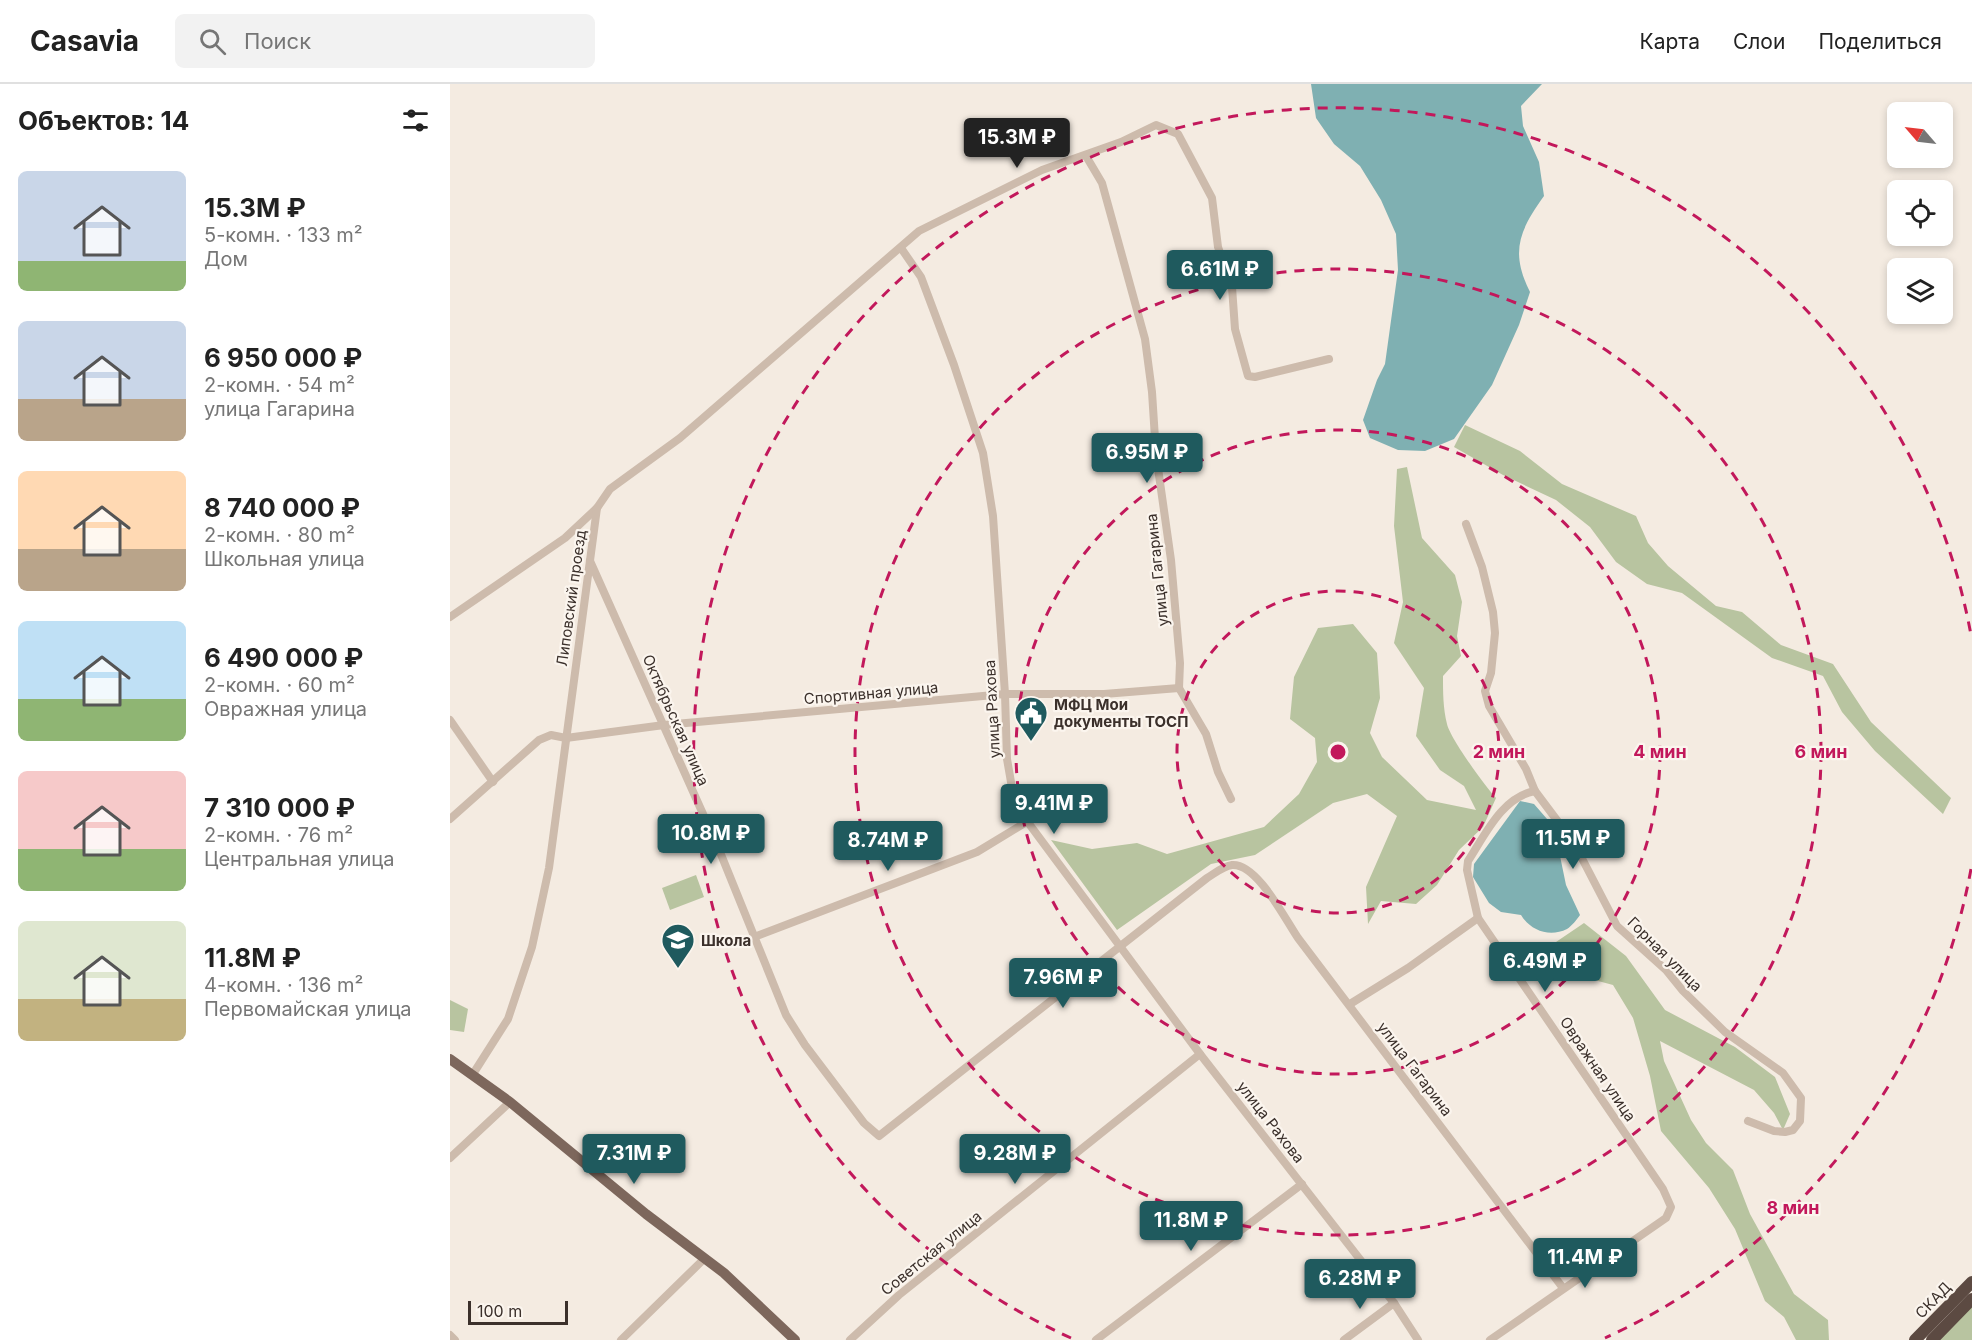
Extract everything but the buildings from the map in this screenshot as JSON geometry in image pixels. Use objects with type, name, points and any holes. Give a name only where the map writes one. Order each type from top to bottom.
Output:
[{"type":"highway","name":"СКАД","points":[[1915,1340],[1972,1282]]},
{"type":"highway","name":"СКАД","points":[[1932,1340],[1972,1299]]},
{"type":"main road","points":[[450,1059],[510,1102],[646,1214],[746,1291],[795,1340]]},
{"type":"street","points":[[450,617],[565,538],[597,508],[610,489],[680,438],[901,249],[919,231],[1042,170],[1086,156],[1156,125],[1178,134],[1212,198],[1218,247],[1232,287],[1235,328],[1248,376],[1255,378],[1329,359]]},
{"type":"street","name":"улица Гагарина","points":[[1086,156],[1102,183],[1145,339],[1152,392],[1156,454],[1172,571],[1180,663],[1179,688]]},
{"type":"street","name":"улица Рахова","points":[[901,249],[921,277],[954,364],[983,453],[993,516],[1007,759],[1015,805],[1200,1054],[1394,1303],[1418,1340]]},
{"type":"street","name":"Липовский проезд","points":[[473,1074],[508,1019],[532,947],[549,868],[597,508]]},
{"type":"street","name":"Горная улица","points":[[1466,524],[1482,567],[1493,612],[1495,633],[1491,673],[1485,691],[1489,706],[1536,790],[1574,843],[1617,926],[1666,970],[1683,991],[1725,1032],[1783,1073],[1801,1098],[1800,1121],[1793,1130],[1774,1131],[1748,1121]]},
{"type":"street","name":"Октябрьская улица","points":[[590,561],[664,725],[786,1015],[864,1123],[879,1136],[1121,946]]},
{"type":"street","points":[[1179,688],[1206,734],[1218,772],[1231,799]]},
{"type":"street","name":"Спортивная улица","points":[[450,819],[539,740],[551,735],[566,738],[664,725],[1005,694],[1104,694],[1166,691],[1179,688]]},
{"type":"street","points":[[450,720],[493,782]]},
{"type":"street","points":[[1350,1004],[1408,969],[1478,918],[1467,870],[1468,861],[1511,800],[1536,790]]},
{"type":"street","points":[[754,937],[977,852],[1028,821]]},
{"type":"street","name":"улица Гагарина","points":[[1121,946],[1226,866],[1244,867],[1259,880],[1298,939],[1350,1004],[1563,1288]]},
{"type":"street","name":"Овражная улица","points":[[1478,918],[1663,1189],[1671,1207],[1666,1218],[1563,1288]]},
{"type":"street","name":"Советская улица","points":[[850,1340],[899,1295],[1200,1054]]},
{"type":"street","points":[[450,1158],[510,1102]]},
{"type":"street","points":[[1096,1340],[1302,1184]]},
{"type":"street","points":[[621,1340],[705,1258]]},
{"type":"street","points":[[1490,1340],[1563,1288]]},
{"type":"street","points":[[1344,1340],[1394,1303]]},
{"type":"street","points":[[450,1335],[455,1340]]},
{"type":"green space","points":[[1465,425],[1520,451],[1562,484],[1636,516],[1648,543],[1668,566],[1716,606],[1742,612],[1781,645],[1833,664],[1871,722],[1951,798],[1943,814],[1875,751],[1842,712],[1823,676],[1772,658],[1682,593],[1647,584],[1616,562],[1590,527],[1556,500],[1503,475],[1454,447]]},
{"type":"green space","points":[[1407,467],[1422,538],[1455,575],[1462,602],[1457,636],[1461,656],[1443,676],[1444,706],[1447,724],[1454,740],[1496,798],[1483,827],[1459,850],[1437,885],[1416,904],[1381,901],[1368,924],[1366,887],[1397,816],[1367,794],[1333,803],[1255,855],[1211,864],[1117,930],[1051,840],[1092,849],[1137,843],[1167,854],[1264,827],[1299,794],[1317,762],[1315,738],[1290,719],[1294,677],[1318,628],[1353,624],[1377,653],[1380,698],[1370,733],[1382,757],[1427,800],[1476,810],[1464,786],[1440,770],[1416,736],[1424,688],[1394,643],[1403,602],[1394,526],[1397,469]]},
{"type":"green space","points":[[696,875],[704,897],[670,910],[662,888]]},
{"type":"green space","points":[[1584,923],[1626,956],[1665,1010],[1735,1047],[1775,1077],[1790,1114],[1783,1130],[1774,1113],[1754,1090],[1660,1041],[1664,1061],[1691,1120],[1706,1143],[1733,1170],[1750,1214],[1794,1294],[1828,1320],[1829,1340],[1796,1340],[1784,1317],[1765,1301],[1735,1229],[1709,1188],[1661,1131],[1650,1076],[1633,1018],[1613,985],[1587,978],[1564,966],[1556,942]]},
{"type":"green space","points":[[450,1000],[468,1009],[464,1032],[450,1030]]},
{"type":"green space","points":[[1972,1306],[1972,1340],[1939,1340]]},
{"type":"water","points":[[1311,84],[1542,84],[1521,106],[1523,126],[1539,162],[1544,196],[1528,220],[1520,242],[1520,265],[1530,292],[1519,325],[1492,385],[1454,439],[1425,451],[1398,450],[1370,438],[1363,420],[1385,364],[1398,270],[1396,234],[1381,200],[1360,166],[1334,144],[1316,118]]},
{"type":"water","points":[[1520,801],[1534,804],[1554,827],[1566,885],[1580,915],[1569,928],[1560,932],[1541,931],[1529,925],[1521,915],[1501,912],[1489,903],[1473,877],[1474,864]]},
{"type":"place","name":"МФЦ Мои документы ТОСП","points":[[1031,742]]},
{"type":"place","name":"Школа","points":[[678,969]]}]
